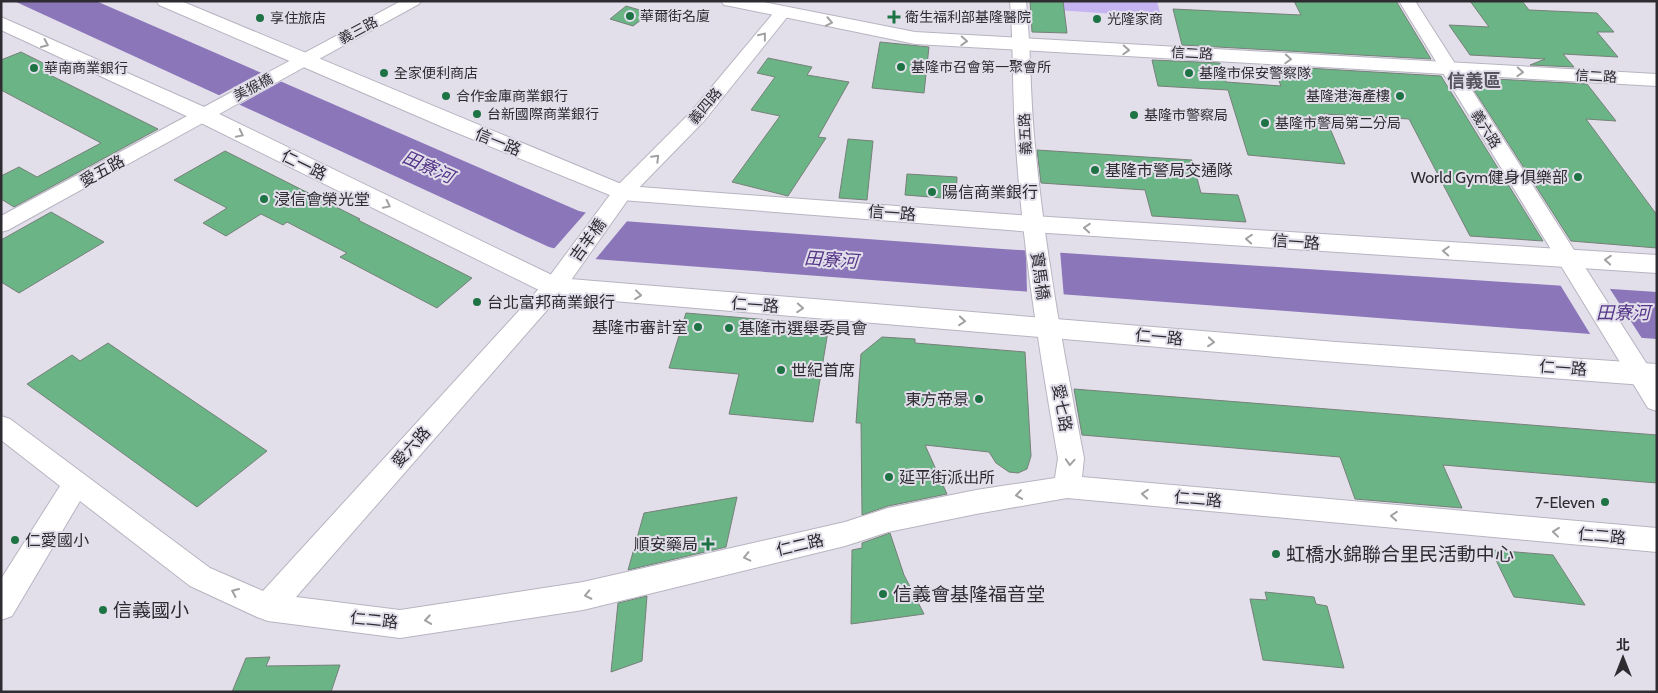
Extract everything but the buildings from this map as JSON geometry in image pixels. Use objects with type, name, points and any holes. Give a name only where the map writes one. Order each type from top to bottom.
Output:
[{"type":"street","name":"信一路","points":[[165,1],[453,124],[622,193],[1033,224],[1657,264]]},
{"type":"street","name":"義三路","points":[[304,59],[413,1]]},
{"type":"street","name":"信二路","points":[[730,1],[907,37],[1657,80]]},
{"type":"street","name":"義五路","points":[[1018,1],[1022,44],[1025,145],[1033,224]]},
{"type":"street","name":"義六路","points":[[1407,1],[1565,257],[1648,374],[1657,401]]},
{"type":"street","name":"義四路","points":[[622,193],[697,117],[782,13]]},
{"type":"street","name":"仁一路","points":[[1,23],[203,115],[554,287],[1047,328],[1648,374]]},
{"type":"street","name":"美猴橋","points":[[203,115],[304,59]]},
{"type":"street","name":"愛五路","points":[[1,225],[203,115]]},
{"type":"street","name":"吉羊橋","points":[[554,287],[622,193]]},
{"type":"street","name":"寶馬橋","points":[[1033,224],[1047,328]]},
{"type":"street","name":"愛六路","points":[[268,607],[554,287]]},
{"type":"street","name":"愛七路","points":[[1047,328],[1071,458],[1067,487]]},
{"type":"street","name":"仁二路","points":[[1,426],[200,577],[268,607],[384,622],[410,622],[583,596],[845,534],[888,520],[976,502],[1067,487],[1657,540]]},
{"type":"street","points":[[1,606],[76,483]]},
{"type":"shaded area","points":[[1055,1],[1157,1],[1161,17],[1056,10]]},
{"type":"water","name":"田寮河","points":[[14,1],[96,1],[579,211],[623,221],[1003,249],[1657,292],[1657,339],[594,259],[549,247]]},
{"type":"pier","points":[[264,71],[284,80],[237,106],[216,97]]},
{"type":"pier","points":[[588,210],[628,220],[594,261],[552,251]]},
{"type":"pier","points":[[1026,248],[1060,250],[1064,298],[1027,295]]},
{"type":"pier","points":[[1559,283],[1608,286],[1643,340],[1592,337]]},
{"type":"place","name":"華爾街名廈","points":[[630,16]]},
{"type":"place","name":"衛生福利部基隆醫院","points":[[894,17]]},
{"type":"place","name":"享住旅店","points":[[260,18]]},
{"type":"place","name":"光隆家商","points":[[1097,19]]},
{"type":"place","name":"基隆市召會第一聚會所","points":[[901,67]]},
{"type":"place","name":"華南商業銀行","points":[[34,68]]},
{"type":"place","name":"全家便利商店","points":[[384,73]]},
{"type":"place","name":"基隆市保安警察隊","points":[[1189,73]]},
{"type":"place","name":"合作金庫商業銀行","points":[[446,96]]},
{"type":"place","name":"基隆港海產樓","points":[[1400,96]]},
{"type":"place","name":"台新國際商業銀行","points":[[477,114]]},
{"type":"place","name":"基隆市警察局","points":[[1134,115]]},
{"type":"place","name":"基隆市警局第二分局","points":[[1265,123]]},
{"type":"place","name":"基隆市警局交通隊","points":[[1095,170]]},
{"type":"place","name":"World Gym健身俱樂部","points":[[1578,177]]},
{"type":"place","name":"陽信商業銀行","points":[[932,192]]},
{"type":"place","name":"浸信會榮光堂","points":[[264,199]]},
{"type":"place","name":"台北富邦商業銀行","points":[[477,302]]},
{"type":"place","name":"基隆市審計室","points":[[698,327]]},
{"type":"place","name":"基隆市選舉委員會","points":[[729,328]]},
{"type":"place","name":"世紀首席","points":[[781,370]]},
{"type":"place","name":"東方帝景","points":[[979,399]]},
{"type":"place","name":"延平街派出所","points":[[889,477]]},
{"type":"place","name":"7-Eleven","points":[[1605,502]]},
{"type":"place","name":"仁愛國小","points":[[15,540]]},
{"type":"place","name":"順安藥局","points":[[708,544]]},
{"type":"place","name":"虹橋水錦聯合里民活動中心","points":[[1276,554]]},
{"type":"place","name":"信義會基隆福音堂","points":[[883,594]]},
{"type":"place","name":"信義國小","points":[[103,610]]},
{"type":"district","name":"信義區","points":[[1474,81]]}]
